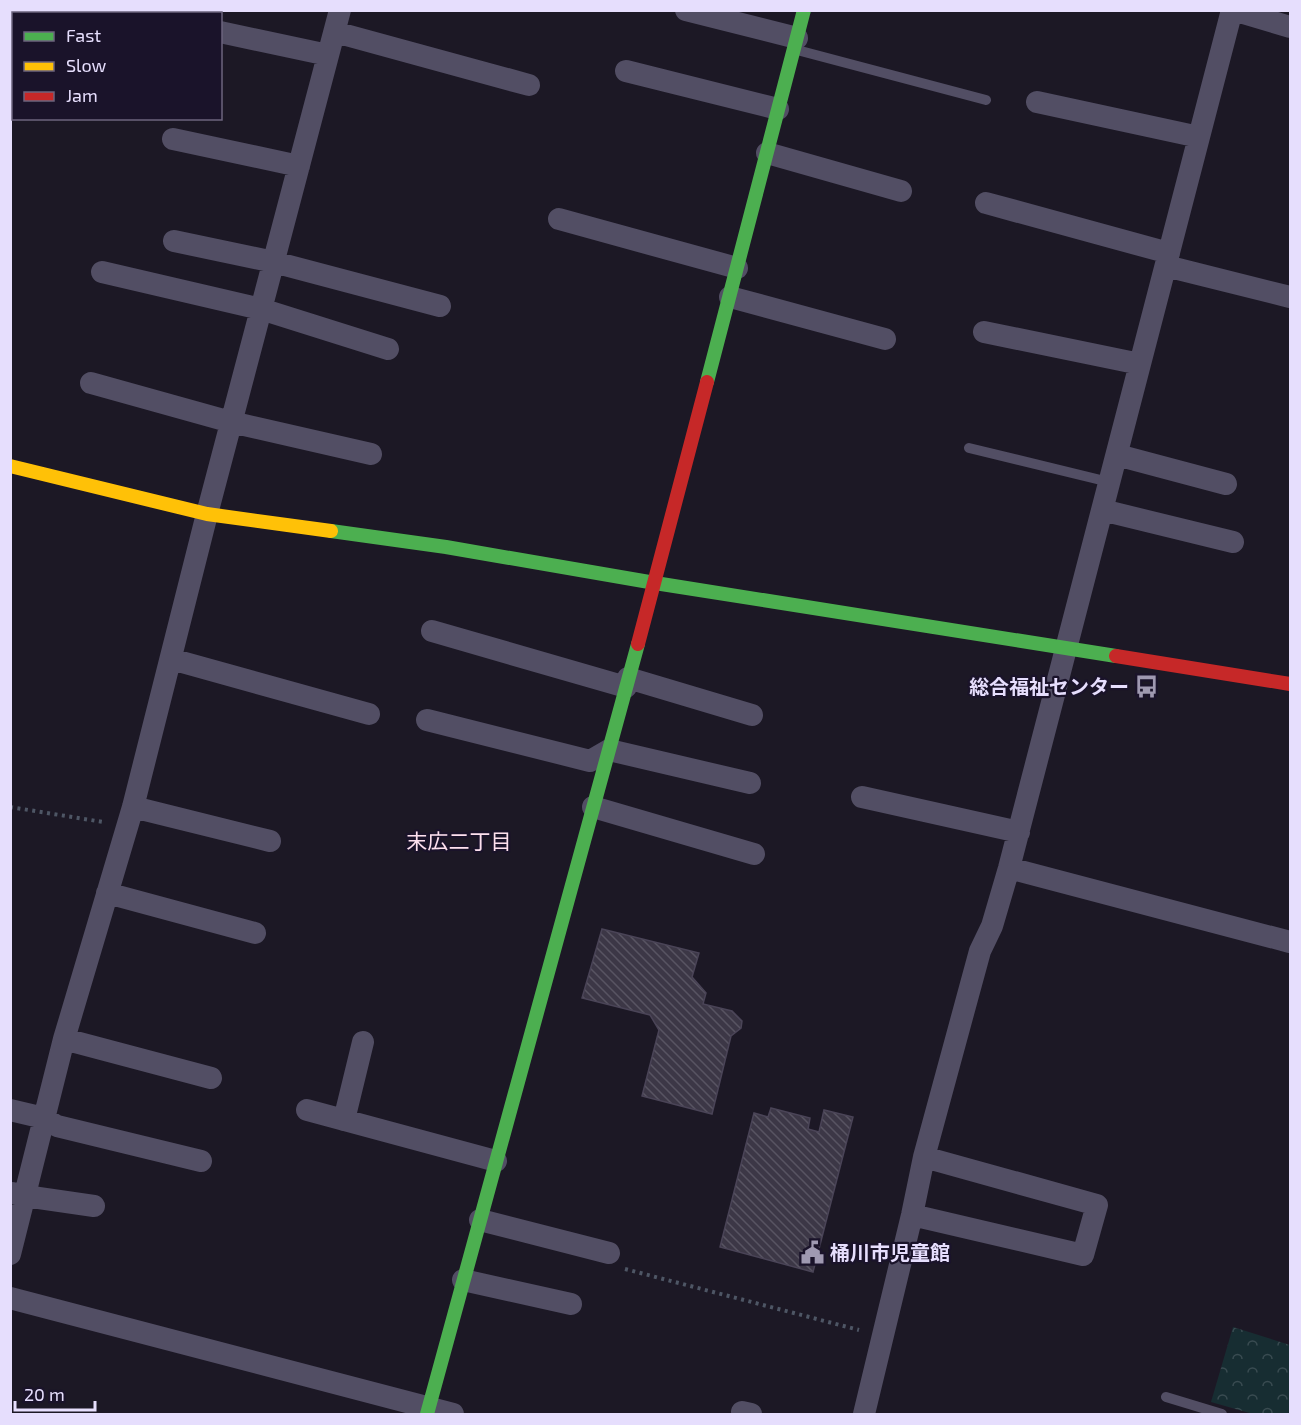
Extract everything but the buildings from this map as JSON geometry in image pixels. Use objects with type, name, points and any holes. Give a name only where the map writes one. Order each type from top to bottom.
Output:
[{"type":"street","points":[[686,10],[795,43]]},
{"type":"street","points":[[428,1411],[656,583],[804,10]]},
{"type":"street","points":[[864,1414],[924,1157],[980,951],[992,926],[1019,832],[1232,10],[1290,27]]},
{"type":"street","points":[[10,1254],[18,1194],[45,1118],[64,1039],[130,816],[231,422],[338,21],[529,85]]},
{"type":"street","points":[[222,32],[328,55]]},
{"type":"street","points":[[626,71],[778,109]]},
{"type":"street","points":[[1037,102],[1199,137]]},
{"type":"street","points":[[172,139],[299,166]]},
{"type":"street","points":[[767,153],[901,191]]},
{"type":"street","points":[[986,203],[1290,297]]},
{"type":"street","points":[[559,219],[737,268]]},
{"type":"street","points":[[174,240],[274,262],[440,306]]},
{"type":"street","points":[[102,272],[261,309],[388,349]]},
{"type":"street","points":[[730,297],[885,339]]},
{"type":"street","points":[[984,332],[1140,364]]},
{"type":"street","points":[[91,383],[231,422],[371,454]]},
{"type":"street","points":[[1117,454],[1226,484]]},
{"type":"street","points":[[10,466],[207,514],[446,547],[656,583],[1290,684]]},
{"type":"street","points":[[1102,510],[1233,542]]},
{"type":"street","points":[[432,631],[752,715]]},
{"type":"street","points":[[171,659],[369,714]]},
{"type":"street","points":[[426,720],[590,761],[609,750],[750,783]]},
{"type":"street","points":[[862,797],[1019,832]]},
{"type":"street","points":[[593,807],[754,854]]},
{"type":"street","points":[[130,816],[270,841]]},
{"type":"street","points":[[1009,868],[1290,942]]},
{"type":"street","points":[[107,893],[255,933]]},
{"type":"street","points":[[64,1039],[211,1078]]},
{"type":"street","points":[[344,1120],[363,1042]]},
{"type":"street","points":[[10,1110],[45,1118],[57,1126],[201,1161]]},
{"type":"street","points":[[307,1110],[496,1161]]},
{"type":"street","points":[[912,1215],[1083,1255],[1097,1205],[924,1157]]},
{"type":"street","points":[[18,1194],[94,1206]]},
{"type":"street","points":[[480,1220],[609,1253]]},
{"type":"street","points":[[463,1280],[571,1304]]},
{"type":"street","points":[[10,1298],[428,1411],[453,1414]]},
{"type":"lane","points":[[795,43],[986,100]]},
{"type":"lane","points":[[969,448],[1109,482]]},
{"type":"lane","points":[[1166,1397],[1222,1414]]},
{"type":"path","points":[[10,807],[130,816]]},
{"type":"path","points":[[625,1269],[882,1336]]},
{"type":"green space","points":[[1233,1327],[1290,1345],[1290,1414],[1253,1414],[1211,1402]]},
{"type":"traffic: fast","points":[[707,382],[804,10]]},
{"type":"traffic: fast","points":[[331,531],[446,547],[655,583],[1116,656]]},
{"type":"traffic: fast","points":[[427,1414],[638,644]]},
{"type":"traffic: slow","points":[[10,466],[207,514],[331,531]]},
{"type":"traffic: jam","points":[[638,644],[707,382]]},
{"type":"traffic: jam","points":[[1116,656],[1290,684]]},
{"type":"place","name":"総合福祉センター","points":[[1147,687]]},
{"type":"place","name":"桶川市児童館","points":[[812,1253]]},
{"type":"district","name":"末広二丁目","points":[[459,842]]}]
